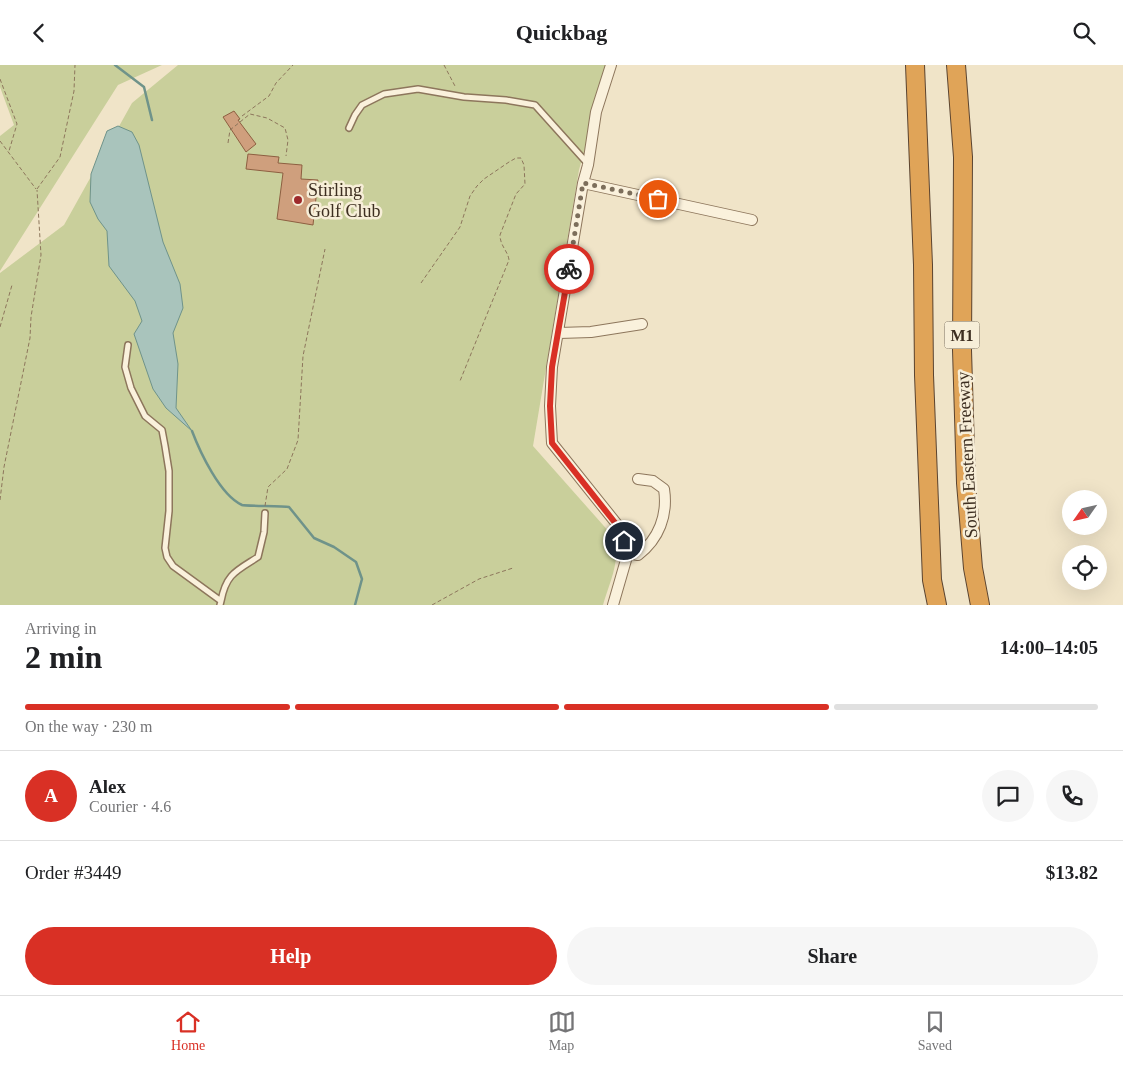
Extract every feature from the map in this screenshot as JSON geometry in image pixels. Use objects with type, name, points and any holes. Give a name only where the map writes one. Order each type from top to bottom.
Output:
[{"type":"highway","name":"M1","points":[[915,65],[932,580],[937,605]]},
{"type":"highway","name":"South Eastern Freeway","points":[[956,65],[963,157],[962,350],[966,483],[973,568],[980,605]]},
{"type":"street","points":[[611,65],[596,112],[588,165],[583,183],[552,367],[550,406],[552,443],[620,529],[628,553],[613,605]]},
{"type":"street","points":[[583,183],[752,221]]},
{"type":"street","points":[[559,333],[591,332],[642,324]]},
{"type":"street","points":[[628,553],[638,555],[646,549],[661,527],[666,503],[664,489],[652,481],[638,479]]},
{"type":"lane","points":[[349,128],[362,105],[384,94],[418,89],[464,97],[506,100],[535,105],[588,165]]},
{"type":"lane","points":[[128,345],[125,367],[131,388],[145,416],[162,430],[169,471],[169,511],[165,548],[167,557],[173,566],[221,603],[224,583],[240,567],[258,557],[264,532],[265,513]]},
{"type":"path","points":[[37,190],[60,157],[74,91],[75,65]]},
{"type":"path","points":[[242,116],[269,96],[276,83],[292,65]]},
{"type":"path","points":[[444,65],[457,91]]},
{"type":"path","points":[[0,79],[16,124],[9,151]]},
{"type":"path","points":[[228,143],[230,130],[250,114],[257,115],[285,128],[288,140],[286,156]]},
{"type":"path","points":[[0,141],[37,190],[41,255],[31,317],[30,338],[4,467],[0,500]]},
{"type":"path","points":[[421,283],[460,227],[470,196],[477,186],[509,162],[516,158],[521,159],[524,165],[525,184],[516,194],[500,235],[500,241],[509,254],[509,261],[460,381]]},
{"type":"path","points":[[265,501],[268,487],[287,469],[298,440],[303,356],[325,249]]},
{"type":"path","points":[[0,327],[12,285]]},
{"type":"path","points":[[432,605],[479,579],[512,568]]},
{"type":"green space","points":[[0,65],[162,65],[118,85],[0,271],[0,136],[14,125],[0,87]]},
{"type":"green space","name":"Stirling Golf Club","points":[[178,65],[608,65],[579,170],[533,446],[611,534],[615,542],[616,560],[603,605],[0,605],[0,273],[64,225],[132,103]]},
{"type":"water","points":[[118,126],[132,132],[139,145],[163,242],[180,284],[183,308],[173,333],[178,364],[176,408],[192,431],[166,408],[153,389],[134,334],[142,321],[135,301],[109,266],[107,231],[98,219],[90,202],[91,174],[107,131]]},
{"type":"building","points":[[234,111],[240,119],[238,120],[256,144],[246,152],[223,117]]},
{"type":"building","name":"Stirling Golf Club","points":[[248,154],[279,157],[278,163],[302,165],[301,179],[318,180],[313,225],[277,219],[283,173],[246,169]]},
{"type":"waterway","points":[[115,65],[144,87],[152,120]]},
{"type":"waterway","points":[[192,431],[212,472],[234,500],[242,505],[289,507],[314,538],[334,547],[356,562],[362,579],[355,605]]},
{"type":"way so far","points":[[569,269],[583,183],[658,199]]},
{"type":"place","name":"Stirling Golf Club","points":[[298,200]]},
{"type":"route","points":[[569,269],[552,367],[550,406],[552,443],[598,498],[620,529],[624,541]]}]
